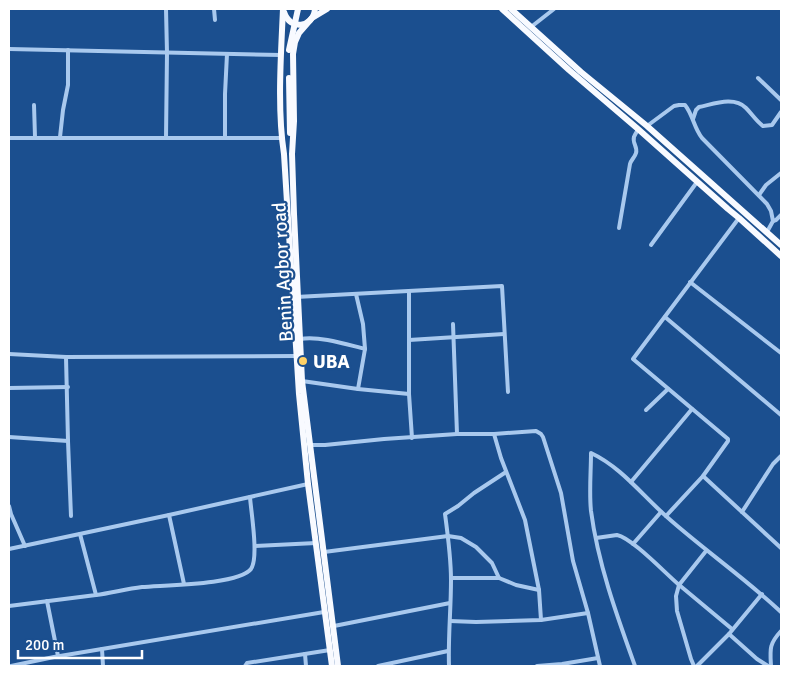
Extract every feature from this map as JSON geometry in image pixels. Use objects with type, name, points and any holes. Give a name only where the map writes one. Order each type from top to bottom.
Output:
[{"type":"highway","points":[[283,9],[287,19],[295,24],[305,24],[312,18],[315,9]]},
{"type":"highway","name":"Benin Agbor road","points":[[283,9],[285,52],[281,138],[300,339],[302,381],[338,666]]},
{"type":"highway","points":[[284,154],[285,52],[293,9]]},
{"type":"highway","points":[[292,154],[285,52],[298,9]]},
{"type":"highway","name":"Benin Agbor road","points":[[327,9],[312,18],[295,42],[293,54],[294,121],[292,154],[299,394],[308,484],[332,666]]},
{"type":"highway","points":[[502,9],[781,256]]},
{"type":"highway","points":[[511,9],[781,245]]},
{"type":"street","points":[[166,9],[166,138]]},
{"type":"street","points":[[214,9],[215,20]]},
{"type":"street","points":[[531,27],[554,9]]},
{"type":"street","points":[[9,49],[226,54],[285,52]]},
{"type":"street","points":[[60,137],[68,84],[68,50]]},
{"type":"street","points":[[225,138],[226,54]]},
{"type":"street","points":[[758,78],[781,100]]},
{"type":"street","points":[[694,119],[696,110],[699,107],[730,102],[744,106],[763,126],[772,125],[781,112]]},
{"type":"street","points":[[647,126],[674,106],[679,104],[685,105],[694,119],[697,132],[767,204],[774,221]]},
{"type":"street","points":[[34,105],[36,137]]},
{"type":"street","points":[[619,228],[630,164],[637,150],[634,136],[638,129]]},
{"type":"street","points":[[9,138],[281,138]]},
{"type":"street","points":[[759,195],[766,185],[781,173]]},
{"type":"street","points":[[651,245],[697,182]]},
{"type":"street","points":[[767,232],[774,221],[781,215]]},
{"type":"street","points":[[666,516],[703,476],[728,439],[633,359],[740,218]]},
{"type":"street","points":[[690,282],[781,353]]},
{"type":"street","points":[[296,297],[502,286],[508,392]]},
{"type":"street","points":[[409,292],[409,394],[412,438]]},
{"type":"street","points":[[356,294],[363,324],[365,349],[358,389]]},
{"type":"street","points":[[665,317],[781,415]]},
{"type":"street","points":[[453,324],[456,434]]},
{"type":"street","points":[[409,340],[504,334]]},
{"type":"street","points":[[300,339],[308,338],[328,341],[365,349]]},
{"type":"street","points":[[9,354],[66,357],[297,356]]},
{"type":"street","points":[[66,357],[71,516]]},
{"type":"street","points":[[302,381],[409,394]]},
{"type":"street","points":[[9,388],[68,387]]},
{"type":"street","points":[[646,410],[668,388]]},
{"type":"street","points":[[631,482],[692,409]]},
{"type":"street","points":[[310,445],[456,434],[536,431],[540,434],[543,437],[561,494],[573,561],[588,613],[600,666]]},
{"type":"street","points":[[494,434],[506,472],[526,520],[539,590],[541,620]]},
{"type":"street","points":[[9,437],[68,441]]},
{"type":"street","points":[[635,666],[596,538],[591,509],[591,453],[601,458],[631,482],[661,512],[706,551],[762,594],[781,612]]},
{"type":"street","points":[[742,512],[773,464],[781,456]]},
{"type":"street","points":[[449,666],[451,578],[445,514],[506,472]]},
{"type":"street","points":[[703,476],[781,548]]},
{"type":"street","points":[[9,549],[308,484]]},
{"type":"street","points":[[9,606],[96,595],[141,587],[222,581],[246,574],[251,568],[255,546],[250,497]]},
{"type":"street","points":[[9,506],[25,546]]},
{"type":"street","points":[[633,544],[661,512]]},
{"type":"street","points":[[169,515],[184,584]]},
{"type":"street","points":[[80,534],[96,595]]},
{"type":"street","points":[[596,538],[617,535],[633,544],[732,629]]},
{"type":"street","points":[[324,552],[448,536],[460,538],[476,548],[492,563],[499,578]]},
{"type":"street","points":[[255,546],[316,543]]},
{"type":"street","points":[[706,551],[679,585],[676,596],[677,611],[691,659],[697,666],[729,634],[762,594]]},
{"type":"street","points":[[451,578],[499,578],[516,585],[539,590]]},
{"type":"street","points":[[47,601],[58,656]]},
{"type":"street","points":[[334,626],[450,603]]},
{"type":"street","points":[[14,666],[58,656],[324,612]]},
{"type":"street","points":[[450,621],[541,620],[588,613]]},
{"type":"street","points":[[729,634],[757,659],[769,666],[772,643],[781,631]]},
{"type":"street","points":[[102,649],[103,666]]},
{"type":"street","points":[[245,666],[247,663],[330,650]]},
{"type":"street","points":[[378,666],[448,651]]},
{"type":"street","points":[[305,654],[306,666]]},
{"type":"street","points":[[537,666],[598,658]]},
{"type":"place","name":"UBA","points":[[303,361]]}]
